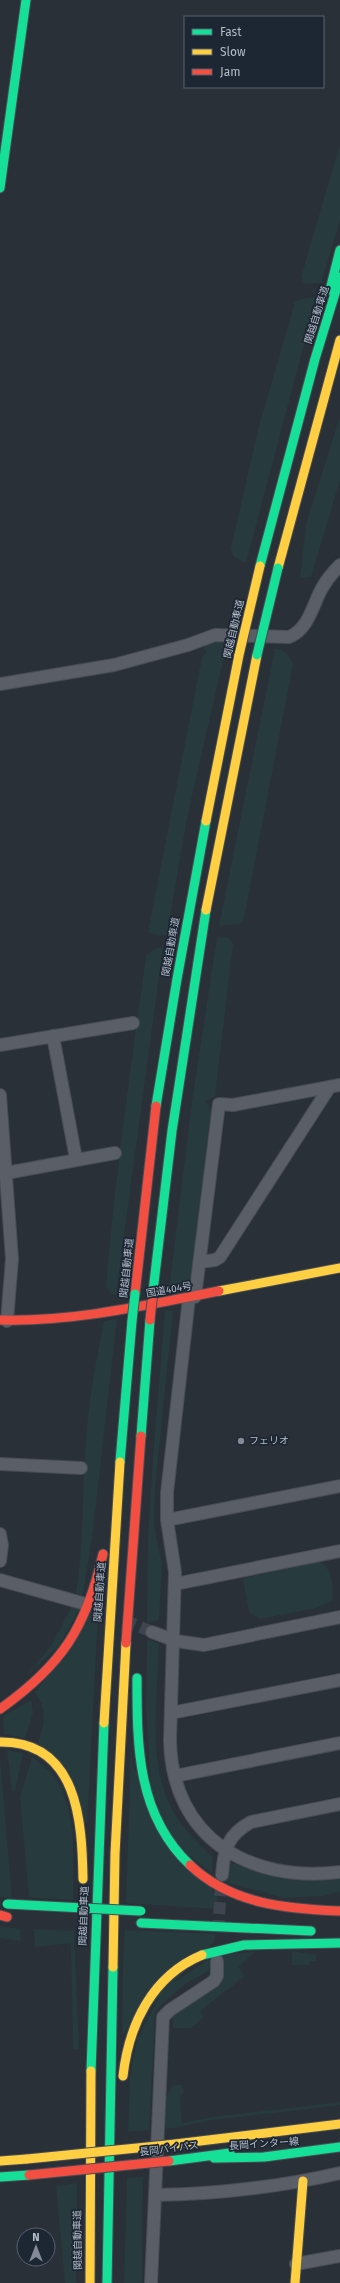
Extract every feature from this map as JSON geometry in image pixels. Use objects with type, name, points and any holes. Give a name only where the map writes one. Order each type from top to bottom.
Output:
[{"type":"main road","points":[[0,188],[26,0]]},
{"type":"main road","points":[[328,309],[340,250]]},
{"type":"main road","name":"関越自動車道","points":[[90,2283],[88,2181],[90,2069],[98,1851],[110,1600],[132,1321],[146,1186],[171,1012],[197,862],[239,655],[260,566],[328,309],[340,277]]},
{"type":"main road","points":[[107,2283],[115,1847],[129,1593],[150,1320],[164,1183],[190,1002],[214,864],[257,655],[278,568],[340,340]]},
{"type":"main road","points":[[311,443],[340,356]]},
{"type":"main road","name":"国道404号","points":[[4,1321],[59,1319],[192,1297],[340,1268]]},
{"type":"main road","points":[[106,1533],[125,1356],[132,1321]]},
{"type":"main road","points":[[137,1630],[144,1393]]},
{"type":"main road","points":[[0,1709],[44,1676],[68,1648],[90,1603],[104,1545]]},
{"type":"main road","points":[[137,1665],[138,1738],[142,1777],[155,1818],[173,1848],[197,1872],[241,1897],[294,1909],[340,1911]]},
{"type":"main road","points":[[0,1742],[18,1743],[39,1751],[65,1775],[76,1796],[81,1822],[85,1918],[133,1923],[319,1932]]},
{"type":"main road","points":[[3,1904],[145,1912]]},
{"type":"main road","points":[[286,1917],[340,1916]]},
{"type":"main road","points":[[122,2089],[126,2053],[140,2012],[163,1979],[182,1964],[205,1953],[236,1946],[340,1943]]},
{"type":"main road","points":[[86,1955],[90,2069]]},
{"type":"main road","name":"長岡バイパス","points":[[0,2161],[167,2145],[340,2124]]},
{"type":"main road","points":[[114,2283],[116,2161],[120,2125]]},
{"type":"main road","name":"長岡バイパス","points":[[0,2177],[169,2161],[340,2139]]},
{"type":"main road","name":"長岡インター線","points":[[189,2158],[264,2157],[340,2147]]},
{"type":"main road","points":[[295,2283],[303,2181]]},
{"type":"street","points":[[0,684],[114,665],[180,647],[215,635],[289,637],[294,635],[305,624],[322,588],[340,565]]},
{"type":"street","points":[[0,1045],[133,1023]]},
{"type":"street","points":[[53,1036],[76,1159]]},
{"type":"street","points":[[335,1086],[232,1106],[219,1104],[200,1262],[192,1297],[176,1431],[170,1466],[167,1520],[173,1552],[175,1584],[172,1639],[171,1757],[175,1776],[184,1803],[202,1830],[226,1851],[240,1859],[288,1873],[323,1874],[340,1872]]},
{"type":"street","points":[[200,1262],[215,1260],[220,1256],[335,1086]]},
{"type":"street","points":[[0,1094],[12,1259],[4,1321]]},
{"type":"street","points":[[6,1173],[115,1153]]},
{"type":"street","points":[[0,1464],[81,1468]]},
{"type":"street","points":[[167,1520],[340,1486]]},
{"type":"street","points":[[0,1534],[2,1545],[0,1561]]},
{"type":"street","points":[[175,1584],[340,1551]]},
{"type":"street","points":[[0,1580],[82,1603]]},
{"type":"street","points":[[152,1632],[172,1639],[204,1645],[340,1617]]},
{"type":"street","points":[[171,1714],[340,1680]]},
{"type":"street","points":[[175,1776],[340,1743]]},
{"type":"street","points":[[222,1875],[226,1851],[233,1835],[239,1828],[251,1822],[340,1804]]},
{"type":"street","points":[[151,2283],[163,2017],[170,2010],[214,1981],[217,1976],[217,1961]]},
{"type":"street","points":[[154,2195],[226,2192],[303,2181],[340,2173]]},
{"type":"street","points":[[296,2264],[340,2256]]},
{"type":"green space","points":[[340,144],[340,221],[321,283],[304,284],[301,277]]},
{"type":"green space","points":[[315,297],[314,307],[246,563],[233,556],[231,548],[259,426],[295,302],[301,299]]},
{"type":"green space","points":[[340,416],[340,480],[311,577],[300,578],[306,524]]},
{"type":"green space","points":[[228,639],[187,818],[167,935],[156,935],[148,932],[202,657],[207,652],[204,649],[205,645]]},
{"type":"green space","points":[[275,648],[286,653],[293,664],[244,918],[240,924],[219,926]]},
{"type":"green space","points":[[217,937],[229,938],[233,943],[215,1097],[205,1101],[211,1110],[191,1276],[187,1284],[169,1290],[192,1101]]},
{"type":"green space","points":[[163,947],[116,1295],[112,1294],[106,1287],[119,1162],[146,956],[154,949]]},
{"type":"green space","points":[[165,1310],[173,1311],[155,1487],[154,1526],[162,1564],[159,1620],[147,1623],[148,1537]]},
{"type":"green space","points":[[117,1319],[93,1531],[83,1595],[76,1593],[82,1535],[86,1439],[89,1409],[104,1321]]},
{"type":"green space","points":[[320,1562],[327,1568],[331,1579],[333,1591],[332,1601],[316,1608],[260,1619],[249,1612],[243,1578]]},
{"type":"green space","points":[[71,1607],[79,1609],[59,1646],[26,1676],[53,1643]]},
{"type":"green space","points":[[92,1613],[98,1616],[87,1824],[38,1743],[44,1717],[42,1705],[35,1693]]},
{"type":"green space","points":[[147,1639],[159,1644],[156,1730],[160,1774],[165,1794],[174,1813],[182,1825],[212,1857],[212,1874],[184,1850],[151,1791],[146,1708]]},
{"type":"green space","points":[[31,1700],[33,1713],[25,1738],[4,1734],[3,1716]]},
{"type":"green space","points":[[7,1750],[23,1753],[15,1791],[12,1791]]},
{"type":"green space","points":[[131,1752],[133,1767],[217,1897],[217,1909],[126,1903]]},
{"type":"green space","points":[[32,1757],[55,1777],[68,1805],[73,1837],[73,1900],[29,1897],[20,1798]]},
{"type":"green space","points":[[0,1758],[12,1898],[0,1897]]},
{"type":"green space","points":[[232,1863],[293,1880],[322,1880],[340,1877],[340,1892],[322,1896],[284,1898],[225,1882],[225,1871]]},
{"type":"green space","points":[[0,1926],[20,1929],[21,1941],[0,1938]]},
{"type":"green space","points":[[34,1929],[74,1931],[79,2049],[73,2049],[71,1943],[35,1947]]},
{"type":"green space","points":[[125,1930],[215,1934],[214,1942],[122,2035],[123,1964]]},
{"type":"green space","points":[[292,1951],[316,1955],[316,1961],[309,1961],[309,1965],[292,1965]]},
{"type":"green space","points":[[255,1952],[238,1967],[245,1976],[200,2011],[204,2017],[191,2028],[173,2028],[173,2014],[209,1991],[222,1955]]},
{"type":"green space","points":[[210,1959],[210,1969],[207,1972],[185,1984],[155,2011],[149,2130],[128,2132],[130,2077],[137,2039],[164,1989]]},
{"type":"green space","points":[[173,2085],[181,2085],[184,2092],[180,2096],[182,2127],[163,2129],[163,2103]]},
{"type":"green space","points":[[340,2102],[340,2105],[213,2120],[182,2126],[182,2123],[213,2117]]},
{"type":"green space","points":[[143,2177],[142,2283],[124,2283],[127,2178]]},
{"type":"green space","points":[[77,2183],[76,2283],[65,2283],[56,2186]]},
{"type":"tunnel","points":[[124,1620],[152,1632]]},
{"type":"tunnel","points":[[218,1932],[221,1885]]},
{"type":"traffic: fast","points":[[0,188],[26,0]]},
{"type":"traffic: fast","points":[[330,290],[340,250]]},
{"type":"traffic: fast","points":[[260,566],[315,359],[340,277]]},
{"type":"traffic: fast","points":[[257,655],[278,568]]},
{"type":"traffic: fast","points":[[156,1106],[177,979],[206,821]]},
{"type":"traffic: fast","points":[[153,1291],[172,1131],[206,910]]},
{"type":"traffic: fast","points":[[132,1321],[135,1294]]},
{"type":"traffic: fast","points":[[141,1436],[150,1320]]},
{"type":"traffic: fast","points":[[120,1462],[132,1321]]},
{"type":"traffic: fast","points":[[137,1678],[140,1754],[150,1802],[159,1824],[173,1845],[190,1865]]},
{"type":"traffic: fast","points":[[91,2071],[104,1723]]},
{"type":"traffic: fast","points":[[7,1904],[141,1911]]},
{"type":"traffic: fast","points":[[141,1923],[311,1931]]},
{"type":"traffic: fast","points":[[202,1955],[244,1945],[340,1943]]},
{"type":"traffic: fast","points":[[107,2283],[113,1967]]},
{"type":"traffic: fast","points":[[214,2158],[264,2157],[340,2147]]},
{"type":"traffic: fast","points":[[169,2161],[230,2153]]},
{"type":"traffic: fast","points":[[0,2177],[29,2175]]},
{"type":"traffic: slow","points":[[278,568],[340,340]]},
{"type":"traffic: slow","points":[[239,655],[260,566]]},
{"type":"traffic: slow","points":[[206,821],[239,655]]},
{"type":"traffic: slow","points":[[206,910],[257,655]]},
{"type":"traffic: slow","points":[[219,1291],[340,1268]]},
{"type":"traffic: slow","points":[[104,1723],[120,1462]]},
{"type":"traffic: slow","points":[[113,1967],[115,1854],[126,1643]]},
{"type":"traffic: slow","points":[[0,1742],[26,1745],[46,1755],[60,1770],[70,1789],[77,1810],[81,1833],[83,1879]]},
{"type":"traffic: slow","points":[[123,2076],[131,2038],[137,2020],[146,2004],[169,1975],[184,1964],[202,1955]]},
{"type":"traffic: slow","points":[[90,2283],[91,2071]]},
{"type":"traffic: slow","points":[[167,2145],[340,2124]]},
{"type":"traffic: slow","points":[[27,2159],[167,2145]]},
{"type":"traffic: slow","points":[[0,2161],[27,2159]]},
{"type":"traffic: slow","points":[[295,2283],[303,2181]]},
{"type":"traffic: jam","points":[[135,1294],[156,1106]]},
{"type":"traffic: jam","points":[[150,1320],[153,1291]]},
{"type":"traffic: jam","points":[[0,1320],[28,1320],[110,1312],[219,1291]]},
{"type":"traffic: jam","points":[[126,1643],[141,1436]]},
{"type":"traffic: jam","points":[[0,1709],[22,1693],[40,1677],[68,1643],[79,1624],[88,1603],[103,1554]]},
{"type":"traffic: jam","points":[[190,1865],[206,1878],[223,1888],[260,1902],[280,1906],[340,1911]]},
{"type":"traffic: jam","points":[[0,1915],[7,1917]]},
{"type":"traffic: jam","points":[[29,2175],[169,2161]]},
{"type":"place","name":"フェリオ","points":[[241,1441]]}]
